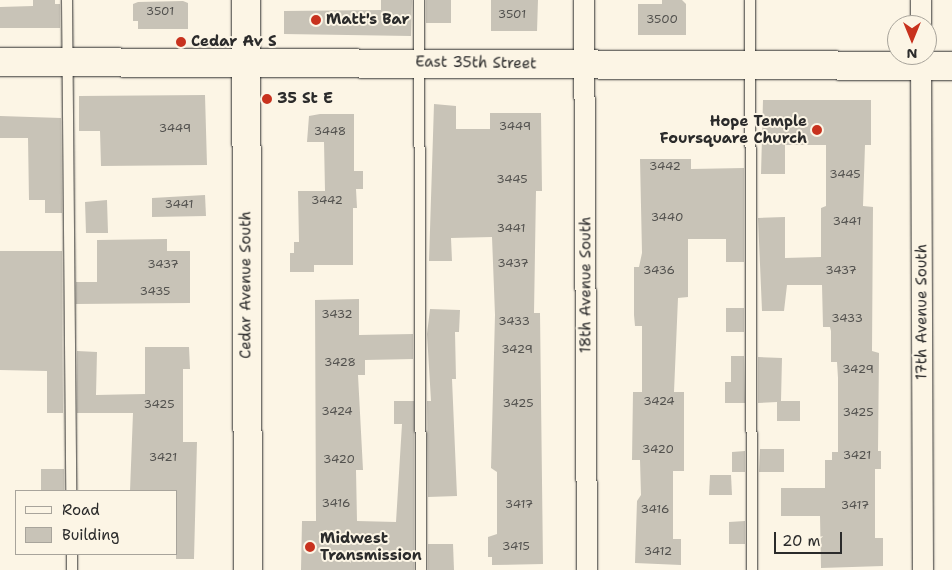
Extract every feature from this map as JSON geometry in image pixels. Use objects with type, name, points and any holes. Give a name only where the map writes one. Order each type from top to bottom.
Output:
[{"type":"street","name":"Cedar Avenue South","points":[[246,0],[248,570]]},
{"type":"street","name":"18th Avenue South","points":[[584,0],[587,570]]},
{"type":"street","points":[[921,0],[921,15]]},
{"type":"street","name":"East 35th Street","points":[[0,62],[750,65],[887,61]]},
{"type":"street","name":"East 35th Street","points":[[937,63],[952,66]]},
{"type":"street","name":"17th Avenue South","points":[[921,65],[923,570]]},
{"type":"lane","points":[[67,0],[71,490]]},
{"type":"lane","points":[[420,0],[421,570]]},
{"type":"lane","points":[[750,0],[752,570]]},
{"type":"lane","points":[[72,555],[72,570]]},
{"type":"building","points":[[33,0],[55,0],[55,4],[60,4],[60,28],[0,28],[0,7],[33,6]]},
{"type":"building","points":[[381,0],[412,0],[411,36],[284,34],[284,11],[381,10]]},
{"type":"building","points":[[426,0],[451,0],[451,23],[426,23]]},
{"type":"building","points":[[491,0],[538,0],[537,31],[491,31]]},
{"type":"building","points":[[662,0],[682,0],[686,4],[686,35],[638,35],[638,4],[662,4]]},
{"type":"building","points":[[183,1],[188,3],[188,29],[138,29],[138,21],[133,21],[133,4],[138,2]]},
{"type":"building","points":[[205,95],[207,165],[101,166],[100,131],[79,131],[79,96]]},
{"type":"building","points":[[763,100],[871,100],[871,145],[865,145],[863,206],[873,207],[872,351],[879,353],[878,451],[881,451],[881,469],[875,469],[875,538],[883,538],[883,566],[821,568],[820,516],[781,516],[781,488],[825,488],[825,460],[832,460],[832,452],[838,452],[838,378],[837,362],[831,362],[830,327],[823,327],[822,285],[787,285],[784,311],[762,311],[758,218],[785,217],[785,258],[821,257],[821,208],[826,206],[826,145],[785,145],[785,174],[761,174]]},
{"type":"building","points":[[434,104],[456,106],[456,129],[490,129],[490,113],[541,113],[542,191],[536,191],[534,313],[540,313],[543,564],[492,565],[492,557],[488,557],[488,537],[497,534],[497,472],[491,468],[495,315],[492,237],[451,238],[452,261],[429,261]]},
{"type":"building","points":[[320,114],[354,114],[354,171],[363,171],[363,189],[356,189],[357,208],[353,208],[353,265],[314,265],[314,272],[290,272],[290,253],[294,253],[294,242],[299,242],[298,191],[325,191],[324,142],[307,142],[309,116]]},
{"type":"building","points":[[0,116],[61,118],[62,213],[45,213],[45,200],[29,200],[28,138],[0,138]]},
{"type":"building","points":[[640,159],[691,159],[691,169],[744,168],[744,262],[726,262],[726,239],[688,239],[688,297],[678,298],[674,392],[684,392],[684,471],[673,471],[673,539],[681,539],[681,565],[635,563],[637,501],[641,495],[640,460],[632,460],[633,392],[642,392],[642,326],[635,326],[634,315],[634,267],[639,267],[642,253]]},
{"type":"building","points":[[205,195],[206,216],[152,217],[152,198]]},
{"type":"building","points":[[107,200],[108,233],[86,233],[85,202]]},
{"type":"building","points":[[167,239],[167,251],[190,251],[190,303],[76,304],[76,282],[97,282],[97,240]]},
{"type":"building","points":[[0,251],[62,251],[63,413],[47,413],[47,371],[0,370]]},
{"type":"building","points":[[359,299],[359,335],[413,334],[413,359],[365,360],[365,375],[358,375],[363,470],[356,470],[357,521],[396,522],[402,424],[394,424],[394,401],[414,401],[414,570],[301,570],[302,521],[316,521],[315,300]]},
{"type":"building","points":[[726,308],[744,308],[744,332],[726,332]]},
{"type":"building","points":[[430,309],[460,310],[459,332],[455,332],[456,379],[452,379],[457,496],[428,497],[427,401],[431,401],[427,334]]},
{"type":"building","points":[[145,347],[189,347],[190,369],[183,369],[183,442],[197,442],[194,559],[176,559],[176,555],[178,555],[178,490],[130,490],[133,413],[77,413],[77,351],[97,352],[96,395],[145,394]]},
{"type":"building","points":[[731,356],[744,356],[745,403],[725,403],[725,382],[731,382]]},
{"type":"building","points":[[758,357],[782,358],[781,401],[800,401],[800,421],[777,421],[777,402],[758,403]]},
{"type":"building","points":[[760,449],[784,449],[784,472],[759,472]]},
{"type":"building","points":[[745,451],[745,472],[732,472],[732,452]]},
{"type":"building","points":[[41,469],[64,469],[64,490],[41,490]]},
{"type":"building","points":[[710,475],[731,475],[732,495],[709,495]]},
{"type":"building","points":[[745,521],[745,544],[729,544],[729,522]]},
{"type":"building","points":[[428,544],[453,544],[454,570],[428,570]]},
{"type":"place","name":"Matt's Bar","points":[[316,20]]},
{"type":"place","name":"Cedar Av S","points":[[181,42]]},
{"type":"place","name":"35 St E","points":[[267,99]]},
{"type":"place","name":"Hope Temple Foursquare Church","points":[[817,130]]},
{"type":"place","name":"Midwest Transmission","points":[[310,547]]}]
